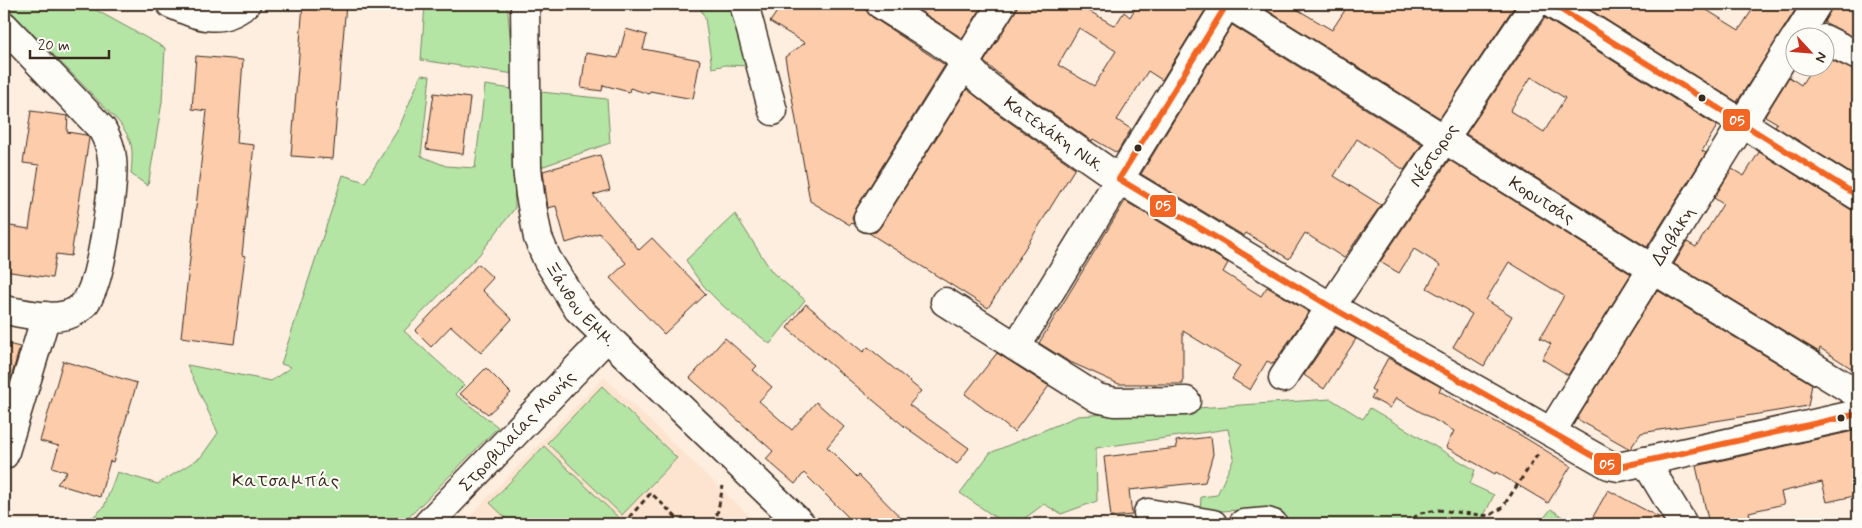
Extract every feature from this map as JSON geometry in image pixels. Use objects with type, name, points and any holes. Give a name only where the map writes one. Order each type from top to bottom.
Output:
[{"type":"street","points":[[172,4],[201,15],[221,17],[232,14],[246,4]]},
{"type":"street","name":"Ξάνθου Εμμ.","points":[[525,4],[527,167],[538,238],[546,259],[578,309],[801,524]]},
{"type":"street","points":[[744,4],[773,111]]},
{"type":"street","name":"Κατεχάκη Νικ.","points":[[880,4],[940,42],[964,62],[981,81],[1118,179],[1331,307],[1609,465],[1620,467],[1858,414]]},
{"type":"street","points":[[868,218],[1002,4]]},
{"type":"street","points":[[1016,347],[1227,4]]},
{"type":"street","name":"Κορυτσάς","points":[[1227,4],[1651,268],[1858,394]]},
{"type":"street","name":"Νέστορος","points":[[1284,378],[1535,4]]},
{"type":"street","points":[[1552,4],[1858,196]]},
{"type":"street","name":"Δαβάκη","points":[[1810,28],[1817,4]]},
{"type":"street","points":[[4,26],[98,124],[109,143],[113,163],[97,274],[92,292],[81,307],[70,314],[46,316],[4,310]]},
{"type":"street","points":[[1834,46],[1858,56]]},
{"type":"street","name":"Δαβάκη","points":[[1551,432],[1742,124],[1784,68]]},
{"type":"street","points":[[945,302],[1086,392],[1106,401],[1186,401]]},
{"type":"street","points":[[4,455],[46,316]]},
{"type":"street","name":"Στροβιλαίας Μονής","points":[[428,524],[607,337]]},
{"type":"street","points":[[1645,461],[1684,524]]},
{"type":"street","points":[[1148,513],[1213,524]]},
{"type":"street","points":[[1242,524],[1267,522],[1272,524]]},
{"type":"path","points":[[1406,524],[1420,514],[1438,510],[1489,516],[1502,508],[1551,432]]},
{"type":"path","points":[[715,524],[723,483]]},
{"type":"path","points":[[623,524],[651,494],[683,524]]},
{"type":"shaded area","points":[[604,377],[758,524],[462,524]]},
{"type":"green space","points":[[4,4],[85,4],[165,48],[162,102],[148,186],[131,174],[130,140],[118,121]]},
{"type":"green space","points":[[425,4],[507,4],[514,74],[421,60]]},
{"type":"green space","points":[[698,4],[734,4],[750,66],[725,65],[712,68],[705,18]]},
{"type":"green space","points":[[421,75],[430,76],[421,156],[446,166],[475,168],[485,85],[512,89],[515,208],[479,255],[404,331],[464,385],[455,394],[498,427],[402,524],[85,524],[104,507],[117,472],[158,484],[201,457],[218,433],[187,365],[271,381],[291,367],[281,364],[343,175],[365,182],[399,128]]},
{"type":"green space","points":[[541,92],[607,99],[610,143],[541,167]]},
{"type":"green space","points":[[735,214],[772,272],[805,300],[770,344],[713,296],[686,260]]},
{"type":"green space","points":[[602,386],[677,458],[622,515],[547,443]]},
{"type":"green space","points":[[1331,399],[1363,419],[1370,408],[1475,470],[1470,484],[1494,495],[1480,524],[1284,524],[1261,509],[1200,512],[1201,497],[1217,495],[1234,458],[1228,429],[1096,448],[1097,501],[1061,514],[1044,504],[1017,524],[1005,524],[960,493],[990,453],[1078,416]]},
{"type":"green space","points":[[544,446],[619,518],[613,524],[512,524],[490,503]]},
{"type":"green space","points":[[1551,509],[1573,524],[1539,524]]},
{"type":"building","points":[[303,4],[346,4],[333,159],[291,156]]},
{"type":"building","points":[[782,4],[862,4],[872,17],[945,65],[855,210],[852,217],[854,224],[850,225],[810,201],[785,57],[805,43],[770,22]]},
{"type":"building","points":[[920,4],[984,4],[962,38],[917,9]]},
{"type":"building","points":[[1018,4],[1077,4],[1115,26],[1124,12],[1130,17],[1138,4],[1209,4],[1162,80],[1148,71],[1117,120],[1131,129],[1117,153],[1093,139],[1092,141],[1016,88],[984,62]],"holes":[[[1079,28],[1116,51],[1094,86],[1058,65]]]},
{"type":"building","points":[[1257,4],[1288,4],[1332,30],[1349,4],[1516,4],[1440,118]]},
{"type":"building","points":[[1581,4],[1697,4],[1739,30],[1756,4],[1799,4],[1737,102]]},
{"type":"building","points":[[1833,4],[1858,4],[1858,39],[1824,22]]},
{"type":"building","points":[[1545,18],[1717,126],[1702,151],[1706,153],[1647,247],[1466,134]],"holes":[[[1531,77],[1565,98],[1544,132],[1510,111]]]},
{"type":"building","points":[[1232,25],[1422,144],[1404,170],[1357,139],[1334,176],[1381,205],[1344,258],[1305,233],[1289,259],[1246,233],[1244,236],[1141,174]]},
{"type":"building","points":[[626,29],[647,35],[643,49],[700,60],[693,99],[650,91],[649,94],[630,88],[629,92],[603,85],[602,91],[581,88],[586,53],[618,58]]},
{"type":"building","points":[[196,56],[243,60],[237,143],[254,145],[242,255],[245,256],[234,344],[181,337],[207,111],[192,109]]},
{"type":"building","points":[[1834,61],[1858,72],[1858,178],[1775,126],[1777,123],[1765,116],[1788,78],[1801,85],[1806,78],[1834,78]]},
{"type":"building","points":[[967,89],[998,114],[1075,168],[988,308],[869,233],[876,232],[881,226]]},
{"type":"building","points":[[434,93],[470,98],[463,154],[426,149]]},
{"type":"building","points":[[31,111],[68,116],[67,132],[86,135],[89,138],[71,256],[56,254],[52,278],[4,271],[4,225],[29,229],[39,165],[23,163]]},
{"type":"building","points":[[1759,152],[1850,209],[1858,211],[1858,356],[1851,368],[1820,348],[1819,352],[1674,264],[1687,242],[1696,247],[1723,204],[1714,198],[1732,169],[1744,176]]},
{"type":"building","points":[[600,155],[610,190],[593,195],[639,250],[652,238],[706,294],[664,334],[610,278],[626,263],[599,233],[566,243],[556,206],[548,208],[543,171]]},
{"type":"building","points":[[1449,160],[1631,274],[1568,375],[1542,359],[1551,344],[1540,338],[1564,296],[1509,262],[1486,300],[1512,316],[1484,366],[1453,347],[1472,314],[1427,288],[1440,265],[1414,249],[1399,273],[1380,262]]},
{"type":"building","points":[[1125,201],[1228,263],[1223,272],[1261,296],[1267,287],[1309,312],[1273,364],[1267,361],[1250,390],[1232,379],[1240,366],[1183,331],[1183,384],[1119,384],[1068,361],[1039,343]]},
{"type":"building","points":[[478,264],[493,278],[482,290],[512,319],[481,353],[451,326],[431,347],[415,331]]},
{"type":"building","points":[[1657,290],[1812,384],[1808,406],[1641,433],[1630,449],[1577,419]]},
{"type":"building","points":[[806,304],[863,352],[868,347],[921,391],[909,405],[969,448],[957,464],[904,426],[787,328]]},
{"type":"building","points":[[1336,328],[1356,339],[1324,389],[1304,375]]},
{"type":"building","points":[[725,338],[757,366],[753,370],[772,387],[759,401],[792,430],[816,402],[844,427],[827,447],[857,477],[859,475],[907,524],[855,524],[804,473],[795,484],[766,459],[773,451],[690,378]]},
{"type":"building","points":[[4,343],[20,347],[4,402]]},
{"type":"building","points":[[997,353],[1049,386],[1014,432],[965,394]]},
{"type":"building","points":[[1388,358],[1441,387],[1439,391],[1522,436],[1571,466],[1548,503],[1496,472],[1495,474],[1446,447],[1454,431],[1396,398],[1390,408],[1371,398],[1375,392],[1371,389]]},
{"type":"building","points":[[63,361],[137,383],[113,462],[110,461],[100,497],[57,484],[67,472],[52,467],[59,446],[40,441]]},
{"type":"building","points":[[486,368],[511,393],[488,414],[460,394]]},
{"type":"building","points":[[1858,430],[1858,495],[1827,502],[1822,482],[1781,492],[1784,504],[1749,512],[1752,524],[1709,524],[1696,466]]},
{"type":"building","points":[[1211,437],[1213,454],[1205,482],[1129,490],[1132,515],[1111,517],[1104,457],[1177,448],[1176,441]]},
{"type":"building","points":[[1608,490],[1662,519],[1665,524],[1589,524]]},
{"type":"transit line","name":"05","points":[[1227,4],[1119,179],[1331,307],[1609,465],[1619,467],[1858,414]]},
{"type":"transit line","name":"05","points":[[1552,4],[1858,196]]},
{"type":"district","name":"Κατσαμπάς","points":[[286,479]]}]
